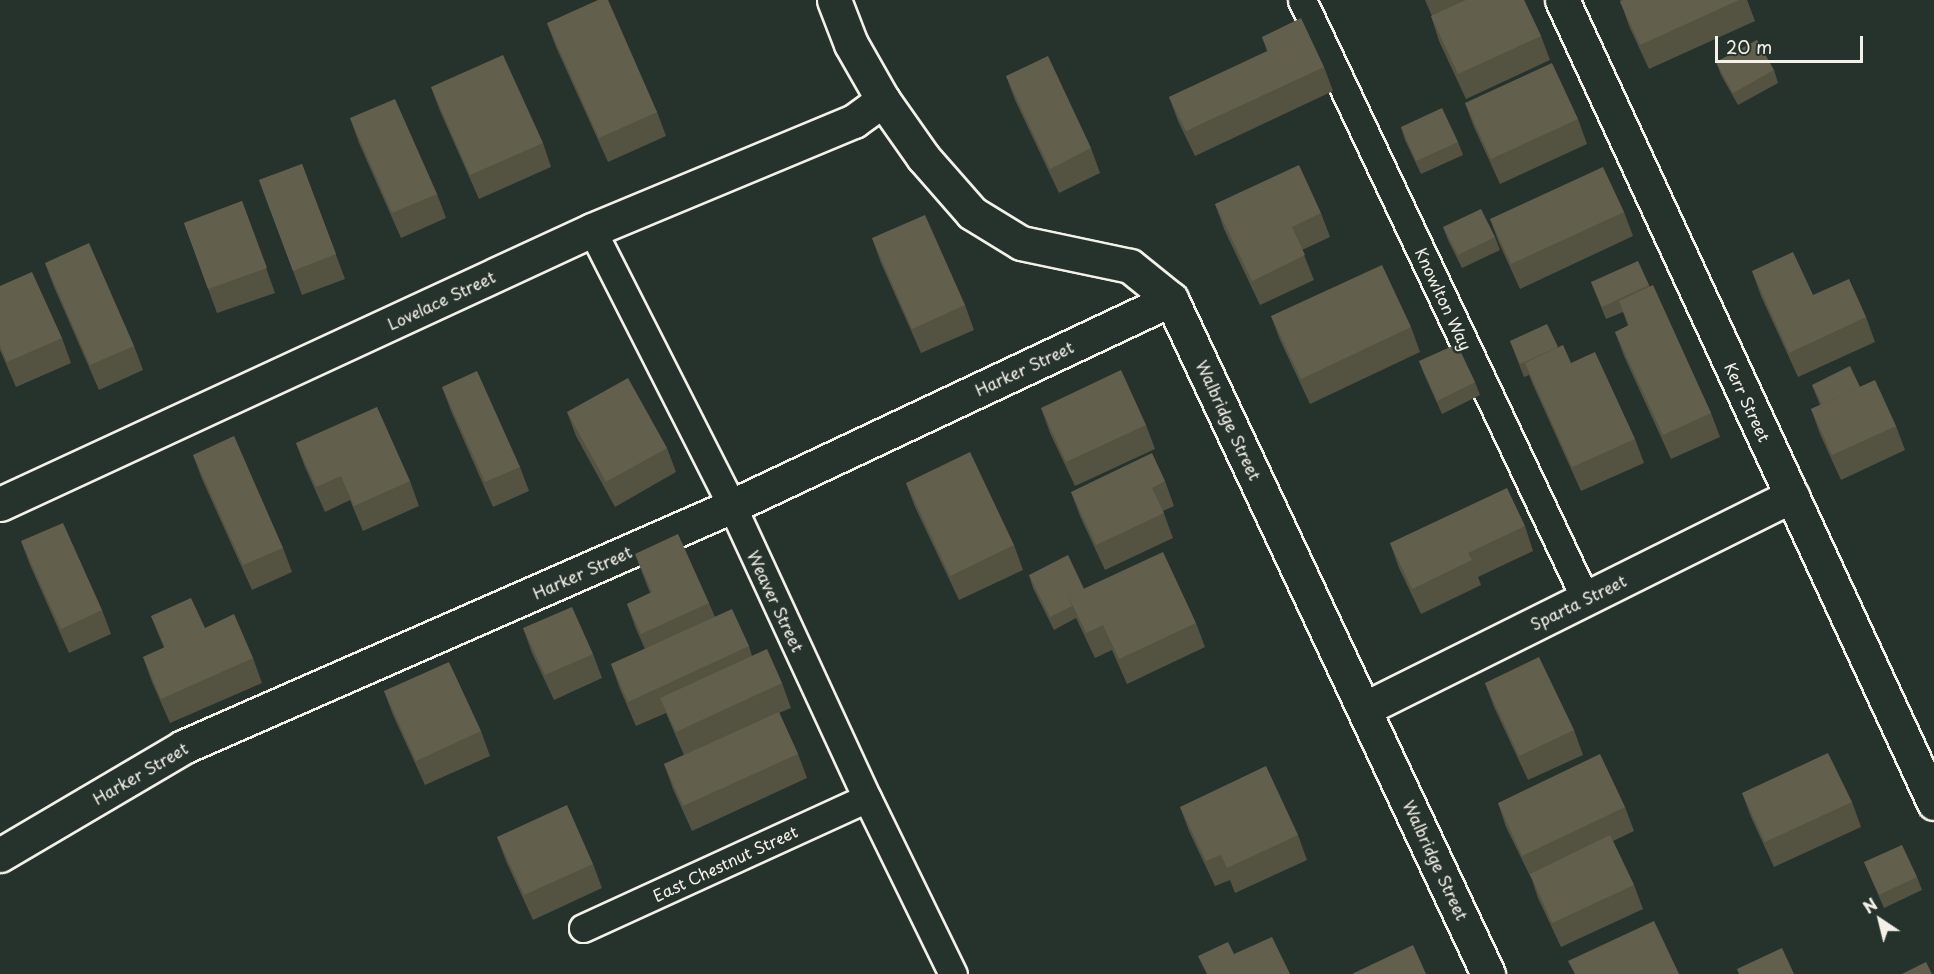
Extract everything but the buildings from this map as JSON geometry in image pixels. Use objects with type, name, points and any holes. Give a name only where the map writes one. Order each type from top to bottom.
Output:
[{"type":"street","name":"Walbridge Street","points":[[834,0],[851,44],[883,100],[923,157],[972,213],[1021,243],[1130,266],[1171,299],[1366,708],[1488,974]]},
{"type":"street","name":"Kerr Street","points":[[1562,0],[1934,803]]},
{"type":"street","name":"Lovelace Street","points":[[0,504],[592,230],[854,121],[883,100]]},
{"type":"street","name":"Harker Street","points":[[0,855],[183,747],[732,506],[1171,299]]},
{"type":"street","name":"Sparta Street","points":[[1366,708],[1792,496]]},
{"type":"lane","name":"Knowlton Way","points":[[1302,0],[1585,598]]},
{"type":"lane","name":"Weaver Street","points":[[592,230],[732,506],[867,798],[953,974]]},
{"type":"lane","name":"East Chestnut Street","points":[[583,928],[867,798]]}]
